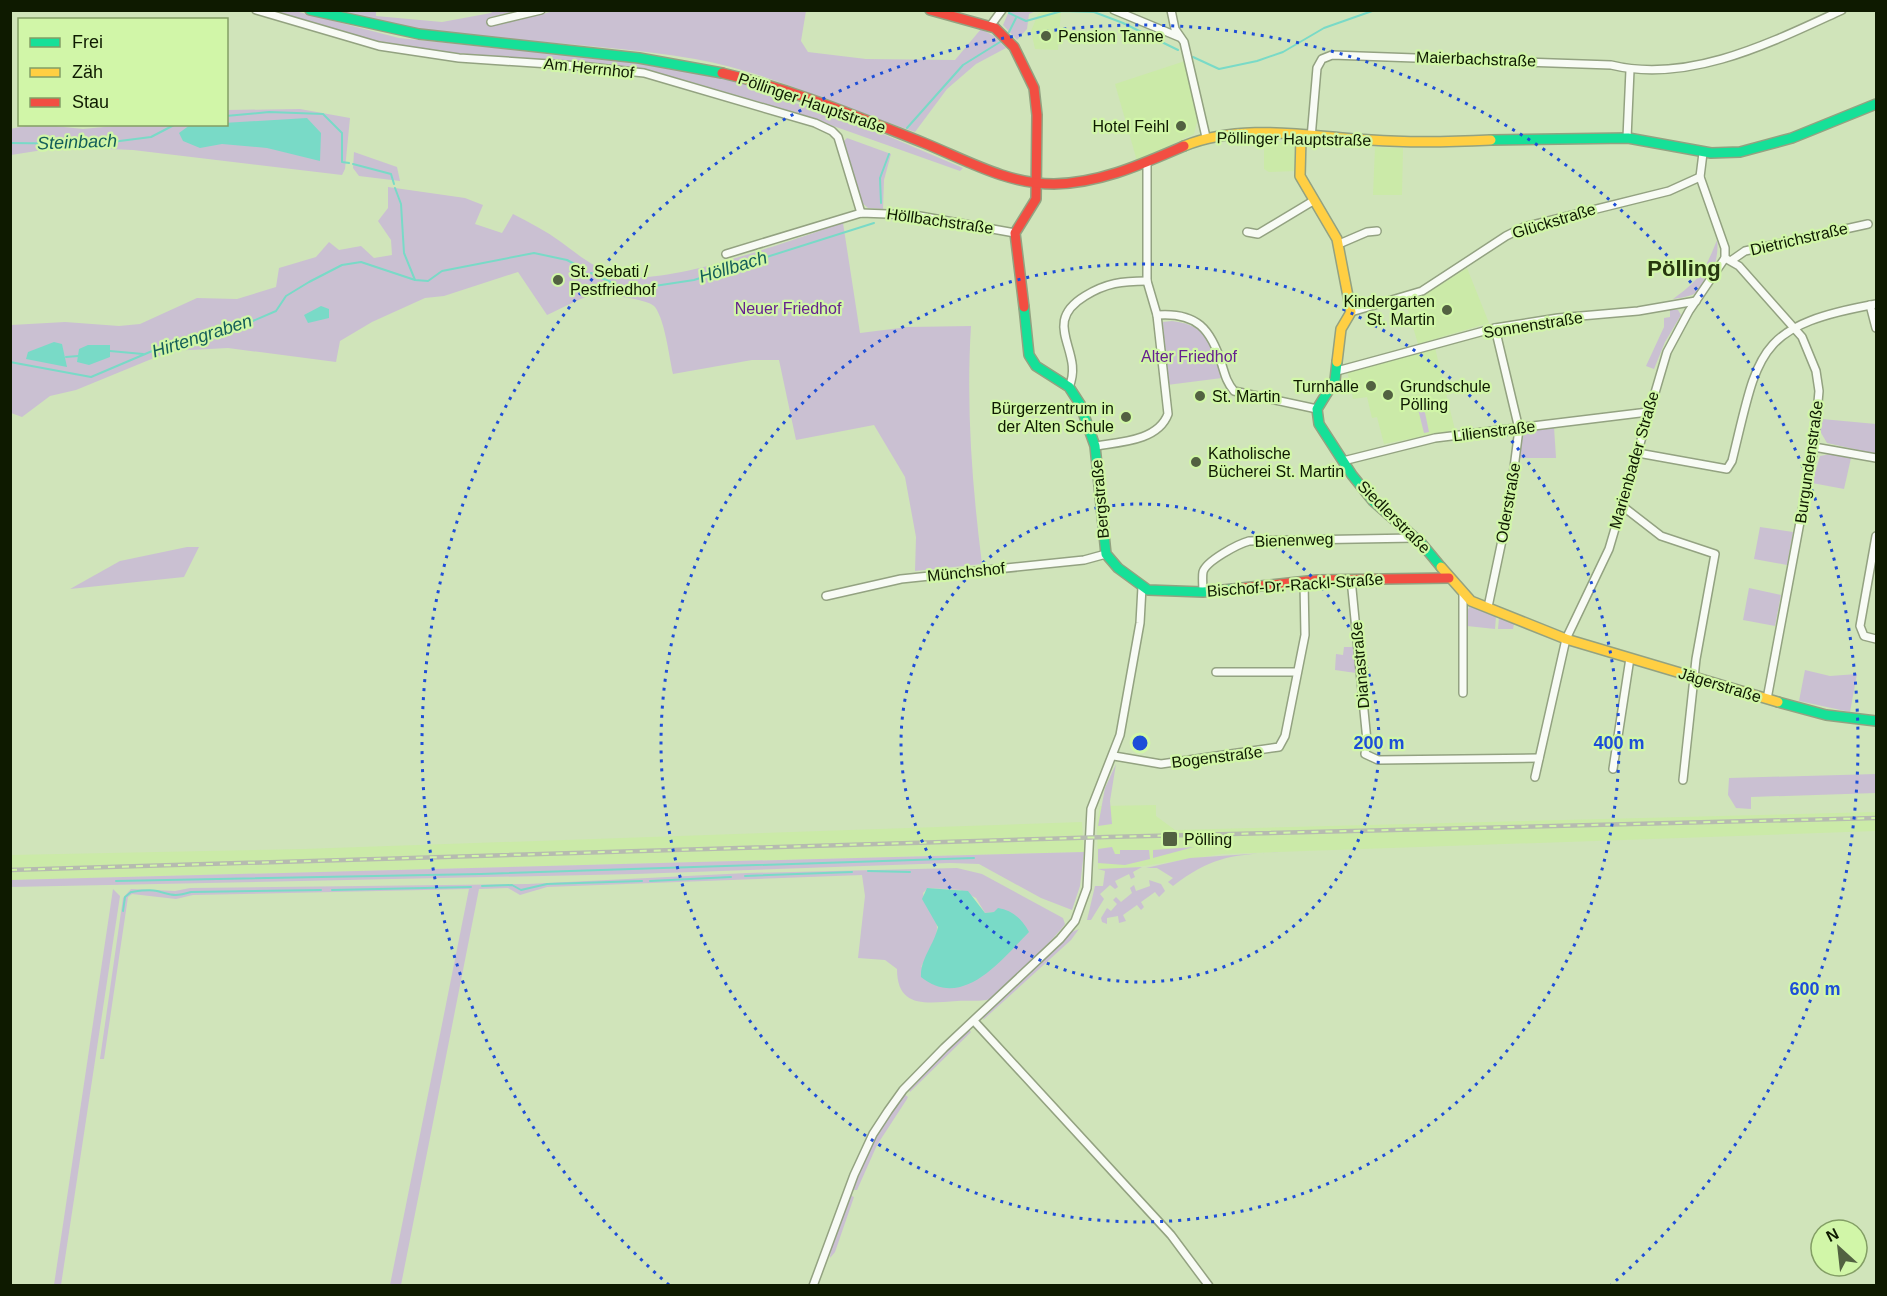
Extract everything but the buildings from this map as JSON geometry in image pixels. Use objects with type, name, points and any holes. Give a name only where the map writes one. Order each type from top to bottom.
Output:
[{"type":"street","name":"Am Herrnhof","points":[[256,10],[379,46],[459,58],[580,66],[652,75],[815,123],[832,130],[838,137],[861,213]]},
{"type":"street","name":"Pöllinger Hauptstraße","points":[[310,10],[410,35],[616,54],[728,74],[807,98],[991,171],[1037,183],[1092,180],[1147,163],[1206,137],[1243,135],[1418,142],[1627,138],[1703,153],[1737,153],[1765,146],[1876,104]]},
{"type":"street","points":[[490,22],[541,10]]},
{"type":"street","points":[[930,10],[991,25],[1014,47],[1034,88],[1037,115],[1036,202],[1015,232],[1029,355],[1036,366],[1070,387],[1073,368],[1064,329],[1066,311],[1074,303],[1103,285],[1147,282]]},
{"type":"street","points":[[991,25],[1002,10]]},
{"type":"street","points":[[1114,10],[1179,37],[1184,42],[1206,137]]},
{"type":"street","points":[[1171,10],[1179,37]]},
{"type":"street","name":"Maierbachstraße","points":[[1311,138],[1316,75],[1322,59],[1341,54],[1611,65],[1630,70],[1675,68],[1720,60],[1762,46],[1842,10]]},
{"type":"street","points":[[1627,138],[1630,70]]},
{"type":"street","points":[[1157,315],[1187,318],[1202,324],[1212,339],[1226,378],[1234,391],[1317,408],[1331,390],[1337,371],[1341,329],[1351,312],[1339,244],[1300,176],[1301,137]]},
{"type":"street","points":[[1703,153],[1700,177],[1729,259]]},
{"type":"street","points":[[1095,446],[1149,434],[1160,428],[1167,417],[1157,315],[1147,282],[1147,163]]},
{"type":"street","name":"Glückstraße","points":[[1351,312],[1422,291],[1506,236],[1524,227],[1669,191],[1700,177]]},
{"type":"street","points":[[1247,232],[1258,234],[1313,201]]},
{"type":"street","name":"Höllbachstraße","points":[[726,254],[861,213],[914,215],[1015,232]]},
{"type":"street","name":"Dietrichstraße","points":[[1729,259],[1745,251],[1868,224]]},
{"type":"street","points":[[1339,244],[1367,232],[1377,231]]},
{"type":"street","name":"Marienbader Straße","points":[[1535,777],[1566,639],[1602,567],[1671,341],[1696,301],[1729,259]]},
{"type":"street","name":"Burgundenstraße","points":[[1729,259],[1794,326],[1810,354],[1816,371],[1819,407],[1814,447],[1767,699]]},
{"type":"street","name":"Sonnenstraße","points":[[1337,371],[1495,328],[1558,318],[1638,311],[1696,301]]},
{"type":"street","points":[[1638,453],[1720,470],[1727,469],[1732,460],[1752,376],[1769,347],[1794,326],[1873,304],[1876,328]]},
{"type":"street","name":"Oderstraße","points":[[1488,608],[1509,507],[1519,429],[1495,328]]},
{"type":"street","name":"Bergstraße","points":[[1070,387],[1080,404],[1095,446],[1106,554],[1142,587]]},
{"type":"street","name":"Siedlerstraße","points":[[1317,408],[1319,424],[1373,501],[1415,538],[1463,594],[1488,608],[1566,639]]},
{"type":"street","name":"Lilienstraße","points":[[1343,461],[1434,438],[1648,412]]},
{"type":"street","points":[[1814,447],[1876,458]]},
{"type":"street","points":[[1621,505],[1661,536],[1715,554],[1694,677],[1683,780]]},
{"type":"street","points":[[1876,536],[1860,626],[1864,636],[1876,639]]},
{"type":"street","name":"Bienenweg","points":[[1203,592],[1203,573],[1206,567],[1236,546],[1249,541],[1415,538]]},
{"type":"street","name":"Münchshof","points":[[826,596],[901,579],[1084,560],[1106,554]]},
{"type":"street","name":"Bischof-Dr.-Rackl-Straße","points":[[1142,587],[1161,592],[1203,592],[1352,579],[1449,578]]},
{"type":"street","name":"Dianastraße","points":[[1352,579],[1367,741],[1365,754],[1378,760],[1539,758]]},
{"type":"street","name":"Bogenstraße","points":[[1114,756],[1161,764],[1279,747],[1285,736],[1305,635],[1304,582]]},
{"type":"street","points":[[813,1286],[854,1175],[873,1134],[903,1090],[1070,929],[1081,908],[1089,877],[1092,802],[1114,756],[1132,675],[1142,587]]},
{"type":"street","points":[[1463,594],[1463,693]]},
{"type":"street","name":"Jägerstraße","points":[[1566,639],[1826,715],[1876,721]]},
{"type":"street","points":[[1613,769],[1630,658]]},
{"type":"street","points":[[1216,672],[1297,672]]},
{"type":"street","points":[[974,1021],[1171,1235],[1209,1286]]},
{"type":"shaded area","points":[[1046,11],[1061,11],[1058,50],[1035,49],[1031,31],[1038,14]]},
{"type":"shaded area","points":[[1185,61],[1198,118],[1194,134],[1137,161],[1115,84]]},
{"type":"shaded area","points":[[1264,139],[1295,144],[1296,171],[1269,172],[1264,169]]},
{"type":"shaded area","points":[[1375,147],[1403,148],[1402,195],[1373,195]]},
{"type":"shaded area","name":"Kindergarten St. Martin","points":[[1467,268],[1489,323],[1418,344],[1405,300],[1437,287]]},
{"type":"shaded area","name":"Grundschule Pölling","points":[[1435,348],[1455,430],[1384,444],[1377,417],[1372,418],[1367,397],[1353,399],[1347,371]]},
{"type":"shaded area","points":[[1156,805],[1156,816],[1175,830],[1876,812],[1876,831],[1222,854],[1130,868],[1098,869],[1097,824],[1100,806]]},
{"type":"shaded area","points":[[1082,822],[1084,852],[11,880],[10,855],[303,849]]},
{"type":"green space","points":[[559,10],[806,11],[801,41],[808,52],[866,59],[955,60],[981,29],[994,36],[1006,48],[976,64],[947,89],[915,132],[751,73],[695,59],[649,52],[420,29],[375,22],[330,11],[376,11],[376,16],[442,22],[493,11],[516,11],[491,17],[486,22],[488,26]]},
{"type":"green space","points":[[265,11],[295,11],[399,38],[650,64],[742,83],[772,97],[836,114],[963,168],[960,171],[794,112],[660,73],[602,65],[432,51],[361,38]]},
{"type":"green space","points":[[1009,11],[1036,11],[1029,14],[1027,29],[1017,40],[1003,25]]},
{"type":"green space","points":[[300,109],[350,118],[345,169],[342,175],[133,150],[62,147],[11,155],[10,129],[26,126],[83,129],[114,126],[228,126],[228,110]]},
{"type":"green space","points":[[847,138],[891,154],[884,180],[883,209],[868,208],[861,202],[843,142]]},
{"type":"green space","points":[[354,152],[397,167],[400,181],[359,176],[353,168]]},
{"type":"green space","name":"Neuer Friedhof","points":[[388,187],[465,198],[483,205],[475,224],[502,233],[513,214],[549,234],[601,269],[616,275],[637,277],[695,269],[843,223],[860,333],[908,327],[971,326],[969,386],[971,445],[982,564],[915,571],[916,537],[905,477],[874,425],[796,440],[779,360],[752,360],[673,374],[661,321],[655,307],[651,304],[623,297],[594,295],[547,315],[518,272],[444,296],[425,298],[372,322],[340,341],[336,362],[228,348],[171,351],[76,390],[50,396],[22,417],[11,413],[11,325],[65,322],[119,326],[140,324],[197,298],[237,299],[276,287],[279,268],[316,257],[329,242],[339,250],[361,246],[374,258],[392,255],[391,240],[378,221],[388,208]]},
{"type":"green space","points":[[1717,240],[1717,255],[1709,279],[1692,295],[1673,299],[1701,274]]},
{"type":"green space","points":[[1670,310],[1678,310],[1681,315],[1665,342],[1654,369],[1646,366],[1664,327],[1664,318],[1670,317]]},
{"type":"green space","name":"Alter Friedhof","points":[[1163,322],[1184,323],[1202,332],[1216,356],[1222,378],[1167,385]]},
{"type":"green space","points":[[1423,403],[1429,432],[1424,433],[1417,405]]},
{"type":"green space","points":[[1822,419],[1876,424],[1876,454],[1827,443],[1820,431]]},
{"type":"green space","points":[[1554,427],[1556,458],[1520,458],[1522,432]]},
{"type":"green space","points":[[1830,454],[1851,458],[1844,489],[1812,483],[1820,456]]},
{"type":"green space","points":[[1760,527],[1793,532],[1787,565],[1754,559]]},
{"type":"green space","points":[[187,547],[199,547],[184,577],[70,589],[120,561]]},
{"type":"green space","points":[[1749,588],[1781,595],[1775,626],[1743,620]]},
{"type":"green space","points":[[1470,606],[1496,617],[1495,629],[1467,626],[1467,611]]},
{"type":"green space","points":[[1499,618],[1514,624],[1513,629],[1498,629]]},
{"type":"green space","points":[[1344,647],[1355,647],[1356,673],[1335,670],[1336,654],[1343,655]]},
{"type":"green space","points":[[1805,670],[1830,676],[1857,674],[1850,712],[1799,701]]},
{"type":"green space","points":[[1116,764],[1110,801],[1112,824],[1098,826],[1105,788]]},
{"type":"green space","points":[[1876,774],[1876,793],[1751,797],[1751,809],[1736,808],[1728,795],[1729,778]]},
{"type":"green space","points":[[1112,847],[1115,854],[1120,854],[1120,850],[1149,850],[1150,859],[1125,865],[1098,863],[1098,849]]},
{"type":"green space","points":[[1194,847],[1153,858],[1153,850]]},
{"type":"green space","points":[[1084,852],[1080,886],[1072,910],[1041,898],[979,864],[950,863],[635,874],[10,887],[11,880]]},
{"type":"green space","points":[[1263,853],[1236,856],[1212,863],[1173,886],[1168,882],[1173,878],[1157,868],[1146,868],[1190,858]]},
{"type":"green space","points":[[1142,867],[1133,872],[1135,877],[1131,879],[1129,874],[1115,881],[1118,887],[1115,889],[1110,885],[1100,894],[1104,899],[1091,920],[1087,920],[1095,886],[1103,886],[1105,871],[1098,869]]},
{"type":"green space","points":[[957,868],[982,874],[1063,918],[1065,924],[1005,987],[990,999],[925,1002],[916,1001],[902,991],[898,982],[897,969],[885,960],[858,958],[865,896],[862,875],[547,887],[520,895],[508,888],[479,889],[401,1285],[390,1285],[469,889],[193,895],[176,899],[132,894],[128,897],[104,1059],[100,1059],[123,898],[131,889],[175,891],[190,888],[528,884],[747,873]],"holes":[[[928,888],[960,890],[976,898],[985,913],[994,912],[921,967],[934,943],[937,931],[935,918],[927,906],[923,893]]]},
{"type":"green space","points":[[1149,880],[1161,884],[1165,891],[1159,897],[1155,892],[1141,902],[1144,907],[1141,910],[1137,905],[1123,915],[1126,921],[1119,923],[1118,916],[1107,918],[1107,924],[1102,922],[1101,918],[1107,908],[1111,911],[1117,904],[1113,900],[1116,897],[1121,902],[1132,893],[1130,888],[1134,885],[1136,891],[1150,886]]},
{"type":"green space","points":[[113,889],[120,896],[61,1285],[54,1285]]},
{"type":"green space","points":[[1079,929],[1071,940],[983,1020],[985,1013],[997,1001],[1072,932]]},
{"type":"green space","points":[[969,1030],[971,1032],[910,1092],[908,1088]]},
{"type":"green space","points":[[904,1094],[908,1097],[907,1099],[877,1145],[857,1190],[852,1190],[854,1178],[865,1153],[880,1127]]},
{"type":"green space","points":[[849,1195],[854,1197],[835,1252],[830,1258],[831,1247]]},
{"type":"water","points":[[307,118],[321,133],[320,161],[267,148],[222,144],[200,148],[183,141],[179,133],[189,126],[228,126],[228,123]]},
{"type":"water","points":[[321,306],[329,309],[329,318],[308,323],[304,315]]},
{"type":"water","points":[[54,342],[62,344],[67,367],[26,359],[28,352]]},
{"type":"water","points":[[88,345],[110,345],[110,357],[89,365],[77,362],[79,349]]},
{"type":"water","points":[[927,888],[968,891],[985,913],[994,912],[998,908],[1008,911],[1020,919],[1029,932],[981,977],[967,985],[952,988],[937,986],[921,977],[925,958],[938,927],[922,899]]},
{"type":"waterway","points":[[1193,57],[1219,69],[1257,61],[1283,52],[1324,28],[1375,10]]},
{"type":"waterway","points":[[1009,13],[1026,21],[1062,11],[1094,12],[1123,23],[1178,50]]},
{"type":"waterway","name":"Höllbach","points":[[1009,32],[1016,18]]},
{"type":"waterway","name":"Höllbach","points":[[907,128],[963,65],[1000,42]]},
{"type":"waterway","name":"Steinbach","points":[[228,116],[269,112],[323,114],[342,133],[342,162],[349,163]]},
{"type":"waterway","name":"Steinbach","points":[[10,143],[96,144],[151,137],[172,126]]},
{"type":"waterway","name":"Höllbach","points":[[881,203],[880,178],[889,154]]},
{"type":"waterway","name":"Steinbach","points":[[353,164],[391,174],[394,184]]},
{"type":"waterway","name":"Steinbach","points":[[395,188],[401,204],[404,253],[415,280]]},
{"type":"waterway","name":"Höllbach","points":[[591,273],[628,290],[694,280],[874,223]]},
{"type":"waterway","name":"Hirtengraben","points":[[10,362],[91,377],[171,343],[225,333],[276,311],[286,296],[342,265],[361,262],[415,280],[428,281],[442,271],[534,253],[567,260],[584,269]]},
{"type":"waterway","points":[[110,351],[143,354]]},
{"type":"waterway","points":[[66,357],[78,356]]},
{"type":"waterway","points":[[116,881],[481,874],[974,858]]},
{"type":"waterway","points":[[868,871],[910,872]]},
{"type":"waterway","points":[[745,876],[852,872]]},
{"type":"waterway","points":[[650,881],[731,877]]},
{"type":"waterway","points":[[482,886],[512,885],[521,890],[547,884],[642,881]]},
{"type":"waterway","points":[[332,890],[471,887]]},
{"type":"waterway","points":[[123,911],[125,897],[131,892],[140,891],[154,890],[177,895],[191,892],[321,890]]},
{"type":"railway","points":[[10,870],[1107,837],[1876,818]]},
{"type":"traffic: fast","points":[[310,10],[419,34],[639,58],[722,73]]},
{"type":"traffic: fast","points":[[1491,140],[1628,138],[1711,153],[1740,152],[1792,138],[1876,104]]},
{"type":"traffic: fast","points":[[1024,307],[1029,355],[1036,366],[1069,387],[1080,404],[1095,446],[1106,554],[1118,568],[1148,590],[1203,592],[1233,589]]},
{"type":"traffic: fast","points":[[1337,362],[1335,380],[1317,409],[1319,424],[1352,475],[1373,501],[1422,544],[1441,567]]},
{"type":"traffic: fast","points":[[1778,702],[1826,715],[1876,721]]},
{"type":"traffic: slow","points":[[1184,146],[1206,139],[1253,133],[1301,134],[1401,142],[1491,140]]},
{"type":"traffic: slow","points":[[1301,137],[1300,176],[1337,239],[1351,312],[1341,329],[1337,362]]},
{"type":"traffic: slow","points":[[1441,567],[1471,601],[1566,639],[1778,702]]},
{"type":"traffic: jam","points":[[930,10],[995,28],[1014,47],[1034,88],[1037,115],[1036,199],[1015,233],[1024,307]]},
{"type":"traffic: jam","points":[[722,73],[799,95],[1003,176],[1037,183],[1071,183],[1105,176],[1137,166],[1184,146]]},
{"type":"traffic: jam","points":[[1233,589],[1317,580],[1449,578]]},
{"type":"place","name":"Pension Tanne","points":[[1046,36]]},
{"type":"place","name":"Hotel Feihl","points":[[1181,126]]},
{"type":"place","name":"St. Sebati / Pestfriedhof","points":[[558,280]]},
{"type":"place","name":"Kindergarten St. Martin","points":[[1447,310]]},
{"type":"place","name":"Turnhalle","points":[[1371,386]]},
{"type":"place","name":"Grundschule Pölling","points":[[1388,395]]},
{"type":"place","name":"St. Martin","points":[[1200,396]]},
{"type":"place","name":"Bürgerzentrum in der Alten Schule","points":[[1126,417]]},
{"type":"place","name":"Katholische Bücherei St. Martin","points":[[1196,462]]},
{"type":"place","name":"Pölling","points":[[1170,839]]},
{"type":"district","name":"Pölling","points":[[1684,268]]}]
